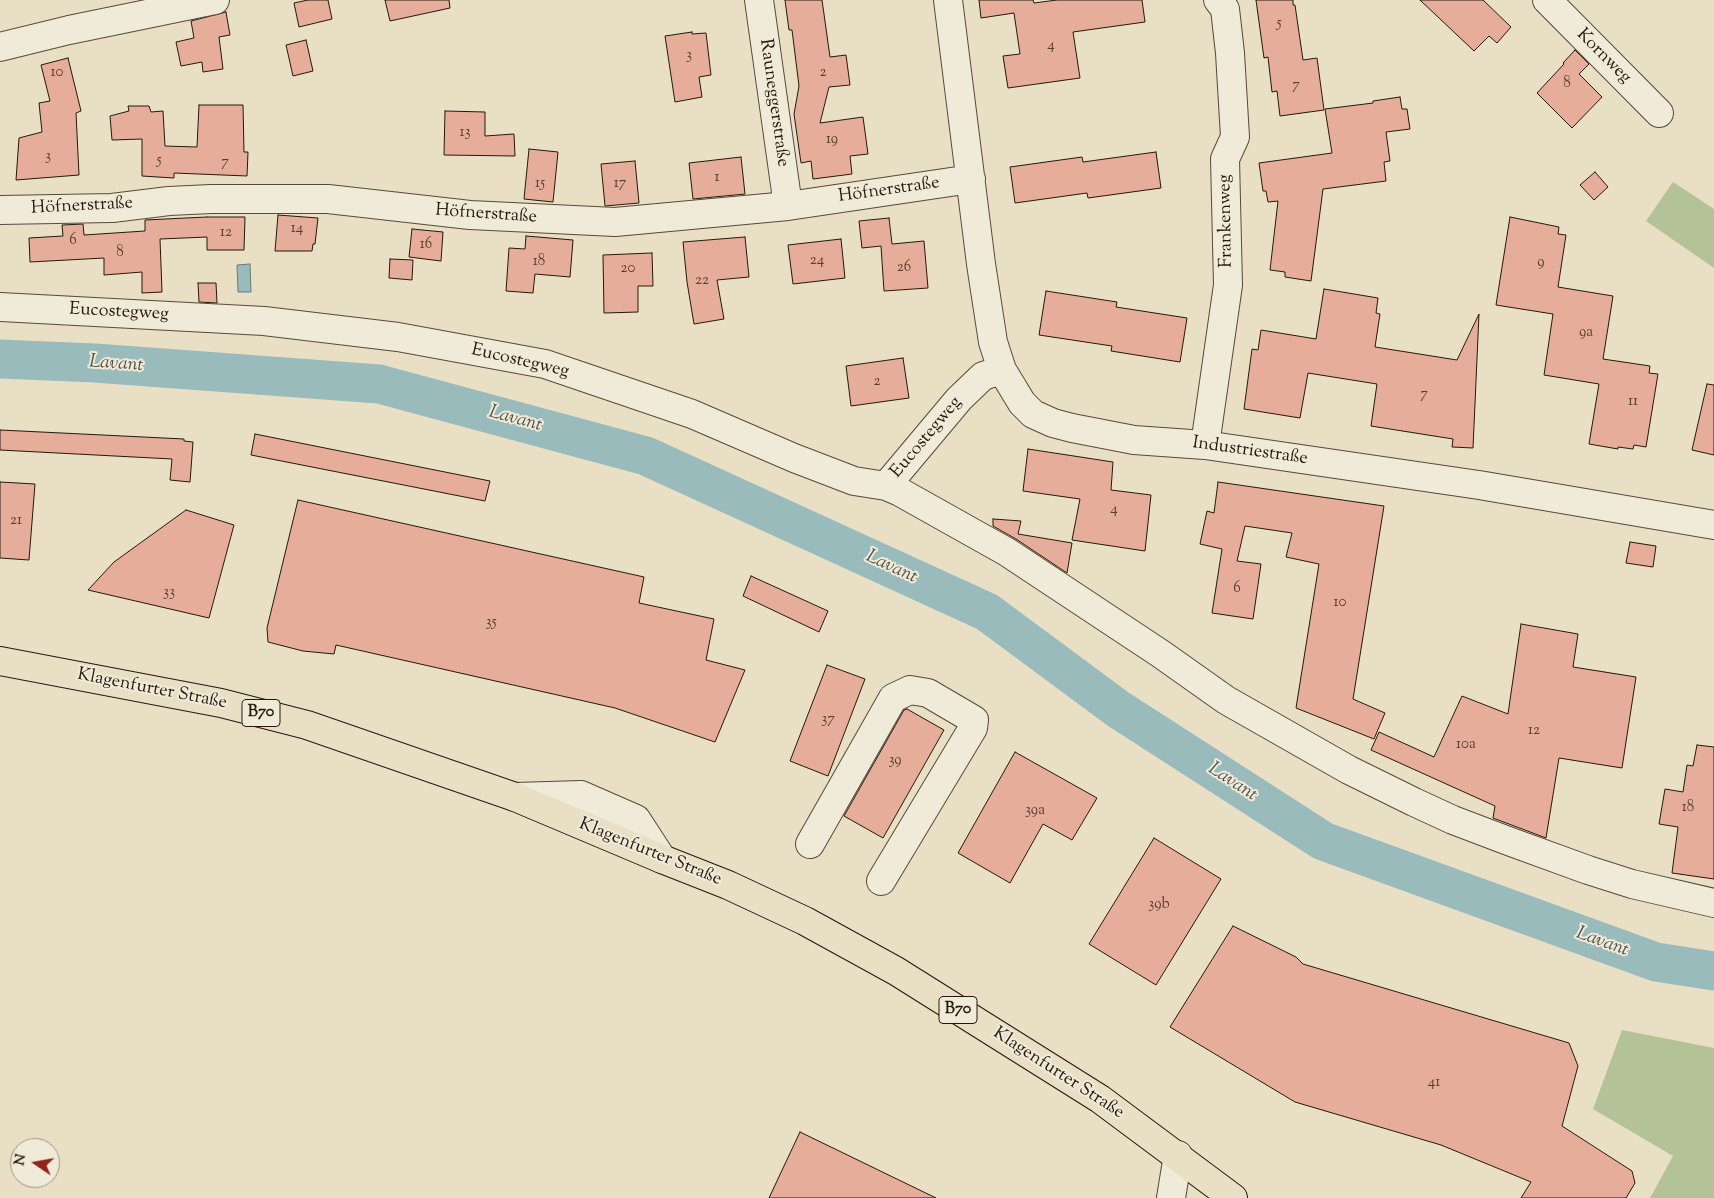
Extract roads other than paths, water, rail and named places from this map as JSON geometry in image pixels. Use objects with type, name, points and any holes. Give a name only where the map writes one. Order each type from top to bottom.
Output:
[{"type":"main road","name":"Klagenfurter Straße","points":[[0,661],[221,703],[315,728],[514,796],[662,860],[728,885],[805,921],[896,971],[1100,1099],[1178,1155],[1233,1198]]},
{"type":"street","points":[[0,47],[69,30],[215,0]]},
{"type":"street","name":"Rauneggerstraße","points":[[758,0],[788,206]]},
{"type":"street","name":"Industriestraße","points":[[948,0],[981,264],[993,342],[1002,370],[1022,403],[1033,414],[1053,423],[1072,428],[1134,440],[1205,445],[1479,485],[1714,525]]},
{"type":"street","name":"Frankenweg","points":[[1205,445],[1228,285],[1225,159],[1235,137],[1230,53],[1225,8],[1218,0]]},
{"type":"street","name":"Kornweg","points":[[1547,0],[1659,113]]},
{"type":"street","name":"Höfnerstraße","points":[[0,210],[112,208],[169,201],[211,199],[328,199],[470,215],[615,222],[788,206],[971,179]]},
{"type":"street","name":"Eucostegweg","points":[[0,307],[264,321],[398,337],[545,364],[692,414],[794,458],[854,481],[886,486],[959,399],[983,376],[1002,370]]},
{"type":"street","points":[[886,486],[1008,552],[1161,654],[1226,700],[1349,770],[1453,820],[1511,842],[1632,884],[1714,903]]},
{"type":"street","points":[[810,844],[892,698],[910,690],[928,693],[974,720],[973,728],[881,881]]},
{"type":"street","points":[[1171,1198],[1178,1155]]},
{"type":"water","points":[[250,264],[251,292],[238,292],[237,265]]},
{"type":"waterway","name":"Lavant","points":[[0,359],[95,363],[379,384],[646,456],[987,612],[1118,709],[1323,841],[1656,962],[1714,971]]}]
